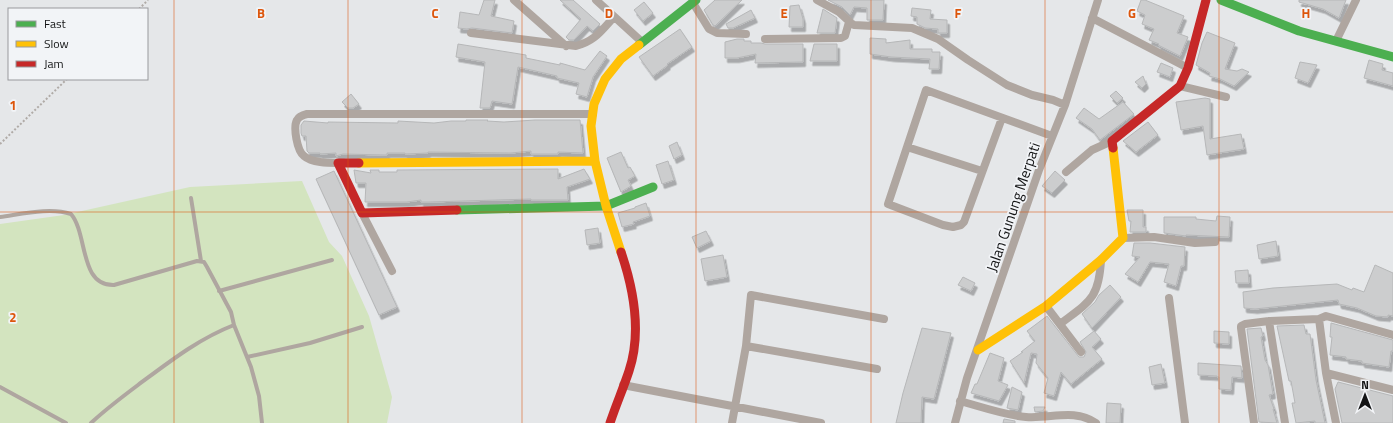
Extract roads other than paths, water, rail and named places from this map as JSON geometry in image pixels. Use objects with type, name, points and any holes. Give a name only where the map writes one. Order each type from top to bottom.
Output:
[{"type":"street","points":[[514,0],[567,46]]},
{"type":"street","points":[[596,0],[642,42]]},
{"type":"street","points":[[817,0],[839,12],[849,22],[854,24],[912,28],[938,39],[1007,85],[1032,95],[1053,100],[1065,105]]},
{"type":"street","name":"Jalan Gunung Merpati","points":[[955,423],[960,401],[1039,170],[1065,105],[1098,0]]},
{"type":"street","points":[[1066,172],[1092,150],[1112,141],[1180,86],[1188,68],[1206,0]]},
{"type":"street","points":[[1221,0],[1299,31],[1393,57]]},
{"type":"street","points":[[1336,41],[1356,0]]},
{"type":"street","points":[[610,423],[629,370],[636,338],[635,313],[628,271],[606,206],[595,160],[592,137],[592,114],[597,97],[606,79],[621,59],[694,1],[709,29],[717,33],[746,34]]},
{"type":"street","points":[[471,33],[576,46],[589,42],[595,38],[614,17]]},
{"type":"street","points":[[1092,18],[1188,68]]},
{"type":"street","points":[[765,39],[841,38],[845,36],[849,22]]},
{"type":"street","points":[[1180,86],[1226,97]]},
{"type":"street","points":[[1002,118],[964,222],[961,225],[953,227],[943,225],[888,204],[926,90],[1052,136]]},
{"type":"street","points":[[592,114],[307,114],[298,118],[296,122],[296,136],[299,149],[303,156],[330,163],[595,160]]},
{"type":"street","points":[[1112,141],[1123,238]]},
{"type":"street","points":[[907,148],[982,171]]},
{"type":"street","points":[[338,163],[392,271]]},
{"type":"street","points":[[362,213],[606,206],[653,187]]},
{"type":"street","points":[[978,350],[1046,306],[1101,260],[1123,238],[1154,238],[1195,243],[1215,242]]},
{"type":"street","points":[[1060,324],[1088,302],[1096,291],[1100,276],[1101,260]]},
{"type":"street","points":[[732,423],[746,346],[752,295],[884,319]]},
{"type":"street","points":[[1169,298],[1185,423]]},
{"type":"street","points":[[1046,306],[1081,352]]},
{"type":"street","points":[[1254,423],[1241,326],[1245,324],[1269,321],[1319,319],[1326,316],[1393,335]]},
{"type":"street","points":[[1319,319],[1326,373],[1336,423]]},
{"type":"street","points":[[1269,321],[1285,423]]},
{"type":"street","points":[[746,346],[877,369]]},
{"type":"street","points":[[1326,373],[1393,390]]},
{"type":"street","points":[[623,385],[821,423]]},
{"type":"street","points":[[960,401],[1010,415],[1028,417],[1068,414],[1089,418],[1096,423]]},
{"type":"lane","points":[[191,198],[201,261],[204,262],[207,267],[231,312],[234,325],[251,367],[259,396],[262,423]]},
{"type":"lane","points":[[0,217],[56,211],[64,211],[72,214],[80,234],[88,266],[96,279],[105,284],[114,284],[201,261]]},
{"type":"lane","points":[[219,291],[332,260]]},
{"type":"lane","points":[[90,423],[184,352],[213,334],[234,325]]},
{"type":"lane","points":[[247,358],[310,343],[362,327]]},
{"type":"lane","points":[[0,387],[66,423]]}]
